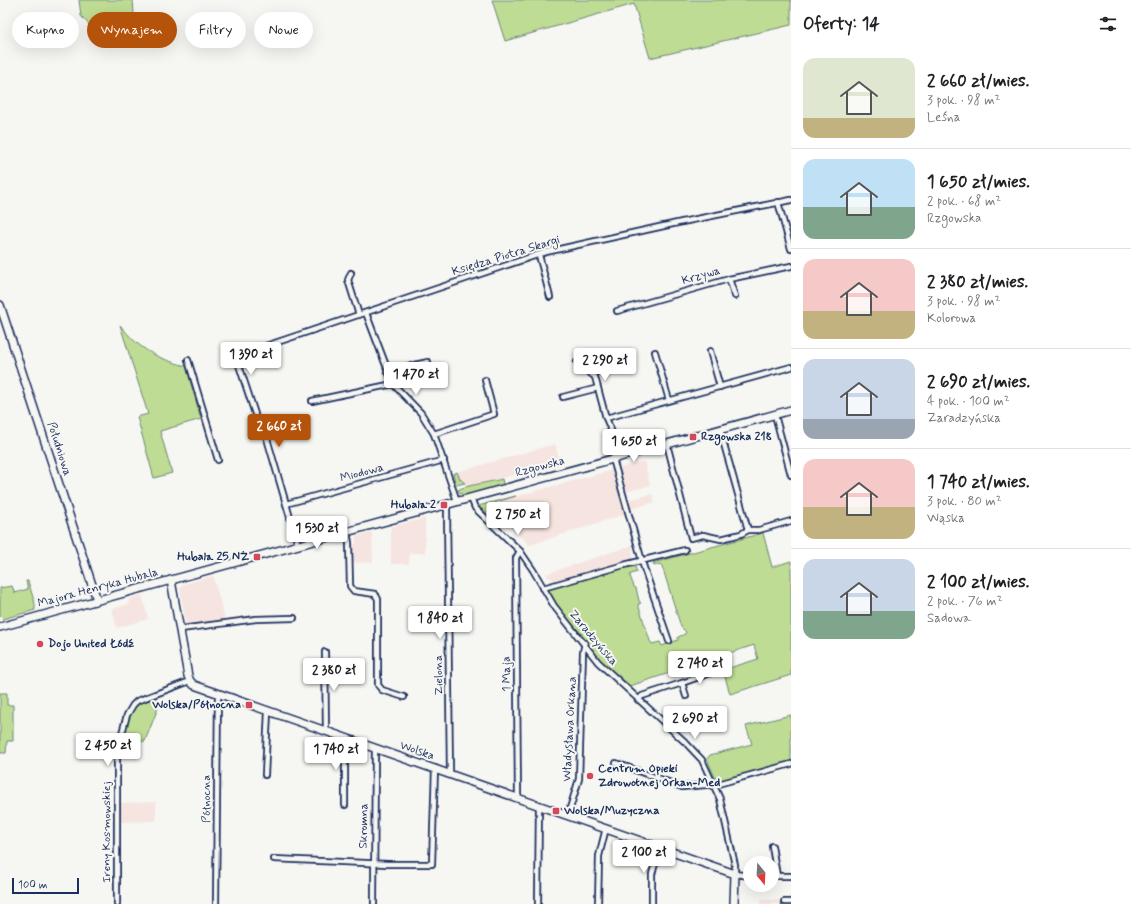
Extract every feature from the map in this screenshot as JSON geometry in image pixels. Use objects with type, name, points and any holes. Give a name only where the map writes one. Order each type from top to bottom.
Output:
[{"type":"street","name":"Księdza Piotra Skargi","points":[[254,414],[235,357],[359,314],[366,313],[539,255],[682,222],[791,200]]},
{"type":"street","points":[[778,202],[791,249]]},
{"type":"street","points":[[539,255],[550,297]]},
{"type":"street","name":"Krzywa","points":[[617,311],[729,279],[791,266]]},
{"type":"street","points":[[351,273],[348,280],[359,314]]},
{"type":"street","points":[[729,279],[734,296]]},
{"type":"street","name":"Południowa","points":[[0,306],[97,600]]},
{"type":"street","points":[[366,313],[393,384],[421,413],[434,434],[457,501]]},
{"type":"street","points":[[710,351],[720,387]]},
{"type":"street","points":[[655,352],[669,400]]},
{"type":"street","points":[[188,360],[218,460]]},
{"type":"street","points":[[387,371],[428,362]]},
{"type":"street","points":[[577,362],[595,377],[606,418],[622,456]]},
{"type":"street","points":[[606,418],[791,367]]},
{"type":"street","points":[[434,434],[494,414],[485,380]]},
{"type":"street","points":[[312,401],[393,384]]},
{"type":"street","points":[[564,397],[598,388]]},
{"type":"street","name":"Rzgowska","points":[[457,501],[791,410]]},
{"type":"street","points":[[774,415],[791,475]]},
{"type":"street","points":[[720,430],[748,530]]},
{"type":"street","points":[[266,435],[298,545]]},
{"type":"street","points":[[666,444],[691,538],[703,535],[721,539],[741,534],[748,530],[759,530],[791,521]]},
{"type":"street","points":[[613,459],[642,560],[668,641]]},
{"type":"street","name":"Miodowa","points":[[286,504],[444,460]]},
{"type":"street","name":"Zaradzyńska","points":[[471,498],[476,508],[520,551],[560,615],[585,643],[598,662],[685,742],[702,760],[714,784],[724,813],[735,865],[735,874]]},
{"type":"street","name":"Majora Henryka Hubala","points":[[0,626],[457,501]]},
{"type":"street","name":"Zielona","points":[[446,505],[450,773]]},
{"type":"street","points":[[347,532],[349,543],[350,586],[354,591],[370,592],[377,595],[378,685],[384,691],[404,697]]},
{"type":"street","points":[[543,588],[642,560],[685,550]]},
{"type":"street","name":"1 Maja","points":[[518,798],[516,558],[520,551]]},
{"type":"street","points":[[171,580],[190,682]]},
{"type":"street","points":[[181,629],[256,619],[294,618]]},
{"type":"street","name":"Władysława Orkana","points":[[568,815],[580,779],[583,652],[585,643]]},
{"type":"street","points":[[325,652],[326,731]]},
{"type":"street","points":[[638,700],[642,696],[713,672]]},
{"type":"street","name":"Wolska","points":[[190,682],[218,694],[450,773],[735,874]]},
{"type":"street","name":"Ireny Kosmowskiej","points":[[117,904],[117,751],[124,722],[129,710],[138,701],[190,682]]},
{"type":"street","points":[[682,683],[686,696]]},
{"type":"street","name":"Północna","points":[[216,904],[218,694]]},
{"type":"street","points":[[265,775],[268,711]]},
{"type":"street","points":[[345,738],[345,805]]},
{"type":"street","name":"Skromna","points":[[374,904],[375,748]]},
{"type":"street","points":[[616,763],[679,786],[714,784],[791,764]]},
{"type":"street","points":[[274,859],[374,864],[432,864],[435,768]]},
{"type":"street","points":[[538,904],[539,805]]},
{"type":"street","points":[[598,904],[599,856],[606,828]]},
{"type":"street","points":[[772,846],[773,856]]},
{"type":"street","points":[[652,904],[652,874],[660,847]]},
{"type":"street","points":[[734,904],[735,874],[743,875]]},
{"type":"street","points":[[779,876],[791,876]]},
{"type":"street","points":[[784,902],[791,902]]},
{"type":"shaded area","points":[[555,444],[560,463],[468,487],[460,479],[457,472]]},
{"type":"shaded area","points":[[644,461],[650,485],[626,492],[620,468]]},
{"type":"shaded area","points":[[613,470],[625,514],[530,545],[493,511],[496,502]]},
{"type":"shaded area","points":[[652,494],[655,502],[631,509],[628,500]]},
{"type":"shaded area","points":[[425,518],[425,553],[410,553],[409,564],[391,564],[391,527]]},
{"type":"shaded area","points":[[372,532],[373,562],[353,563],[353,545],[356,543],[356,536]]},
{"type":"shaded area","points":[[633,545],[632,552],[634,560],[557,581],[548,577],[546,574]]},
{"type":"shaded area","points":[[213,576],[225,620],[186,625],[180,589],[184,584]]},
{"type":"shaded area","points":[[142,595],[148,619],[117,628],[112,609],[129,604],[129,599]]},
{"type":"shaded area","points":[[156,802],[156,821],[120,822],[120,803]]},
{"type":"shaded area","points":[[761,900],[784,900],[784,904],[761,904]]},
{"type":"green space","points":[[79,0],[133,0],[134,12],[87,12],[87,22],[81,16]]},
{"type":"green space","points":[[492,0],[791,0],[791,25],[650,58],[634,4],[505,41]]},
{"type":"green space","points":[[120,325],[127,334],[149,352],[166,360],[186,366],[201,419],[160,431],[172,473],[154,478],[137,417],[148,414]]},
{"type":"green space","points":[[457,472],[460,479],[465,483],[456,485],[453,474]]},
{"type":"green space","points":[[502,479],[503,484],[501,486],[466,495],[461,494],[458,490],[465,487]]},
{"type":"green space","points":[[516,496],[496,502],[493,511],[496,514],[489,515],[478,506]]},
{"type":"green space","points":[[763,533],[772,567],[791,561],[791,675],[730,694],[723,670],[758,659],[754,645],[630,686],[596,655],[578,630],[556,607],[547,590],[634,565],[637,572],[631,574],[630,576],[641,603],[638,604],[650,641],[652,644],[660,642],[662,646],[678,640],[678,637],[686,632],[681,627],[662,566],[660,564],[654,566],[653,563]]},
{"type":"green space","points":[[26,581],[28,581],[35,604],[35,610],[3,619],[0,616],[0,588],[12,586],[15,593],[28,589]]},
{"type":"green space","points":[[0,693],[7,693],[7,705],[13,705],[13,741],[7,741],[6,753],[0,753]]},
{"type":"green space","points":[[154,697],[157,698],[158,708],[145,741],[120,744],[130,714],[139,704]]},
{"type":"green space","points":[[791,715],[791,762],[717,782],[707,759],[710,755],[752,744],[746,726]]},
{"type":"place","name":"Rzgowska 218","points":[[693,437]]},
{"type":"place","name":"Hubala 2","points":[[444,505]]},
{"type":"place","name":"Hubala 25 NŻ","points":[[257,557]]},
{"type":"place","name":"Dojo United Łódź","points":[[40,644]]},
{"type":"place","name":"Wolska/Północna","points":[[249,705]]},
{"type":"place","name":"Centrum Opieki Zdrowotnej Orkan-Med","points":[[590,776]]},
{"type":"place","name":"Wolska/Muzyczna","points":[[556,811]]}]
